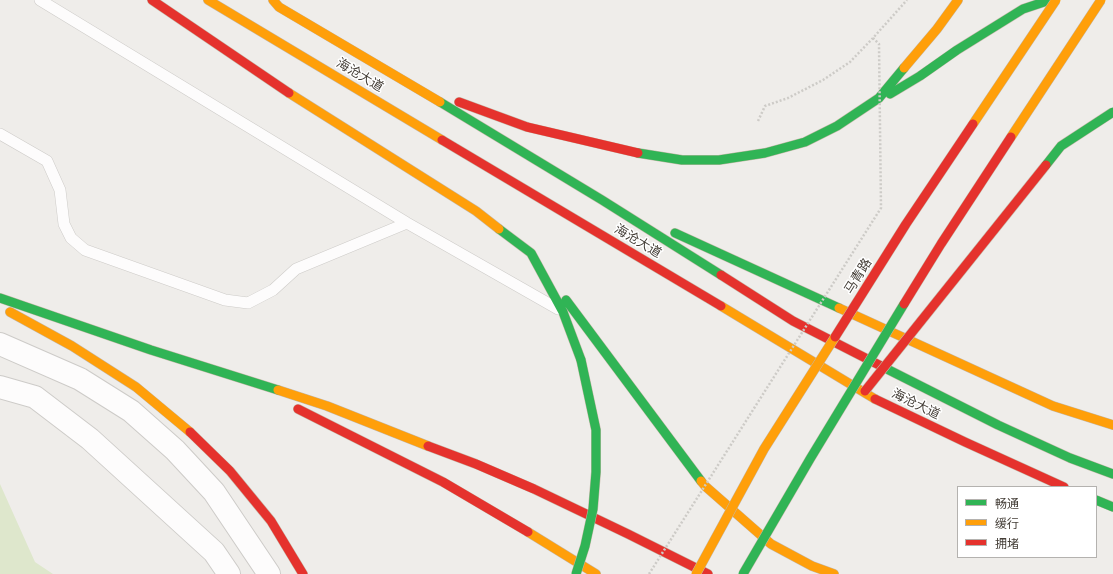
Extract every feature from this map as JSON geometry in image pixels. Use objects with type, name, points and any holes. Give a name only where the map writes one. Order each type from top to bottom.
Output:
[{"type":"highway","points":[[152,0],[277,85],[476,211],[531,253],[705,486],[771,544],[812,566],[834,574]]},
{"type":"highway","name":"海沧大道","points":[[208,0],[743,318],[869,396],[1062,486]]},
{"type":"highway","points":[[413,85],[527,127],[635,152],[682,160],[718,160],[765,153],[806,142],[837,126],[879,98],[937,29],[958,0]]},
{"type":"highway","points":[[853,115],[920,76],[957,50],[1023,9],[1050,0]]},
{"type":"highway","name":"马青路","points":[[696,574],[764,449],[906,224],[1056,0]]},
{"type":"highway","points":[[743,574],[810,459],[941,244],[1101,0]]},
{"type":"highway","name":"海沧大道","points":[[274,2],[602,200],[793,322],[998,425],[1070,458],[1113,474]]},
{"type":"highway","points":[[810,459],[1061,146],[1113,112]]},
{"type":"highway","points":[[602,200],[1053,406],[1113,425]]},
{"type":"highway","points":[[531,253],[563,312],[581,360],[596,430],[596,472],[593,509],[585,546],[576,574]]},
{"type":"highway","points":[[0,298],[151,350],[327,406],[476,464],[534,489],[708,574]]},
{"type":"highway","points":[[0,307],[72,346],[136,387],[194,436],[230,471],[271,521],[303,574]]},
{"type":"highway","points":[[151,350],[261,394]]},
{"type":"highway","points":[[290,406],[305,412],[443,482],[596,574]]},
{"type":"highway","points":[[1097,500],[1113,507]]},
{"type":"street","points":[[0,344],[80,379],[131,412],[175,450],[214,492],[269,574]]},
{"type":"street","points":[[0,387],[35,397],[90,439],[214,552],[229,574]]},
{"type":"lane","points":[[40,0],[407,223],[563,312]]},
{"type":"lane","points":[[0,134],[47,161],[60,190],[64,224],[71,238],[85,250],[225,300],[248,303],[273,290],[296,269],[407,223]]},
{"type":"path","points":[[758,121],[765,106],[788,98],[822,80],[850,62],[907,0]]},
{"type":"path","points":[[649,574],[881,208],[879,44],[873,38]]},
{"type":"green space","points":[[0,484],[35,562],[53,574],[0,574]]},
{"type":"traffic: fast","points":[[890,94],[1023,9],[1050,0]]},
{"type":"traffic: fast","points":[[638,153],[682,160],[719,160],[765,153],[805,142],[837,126],[879,98],[904,68]]},
{"type":"traffic: fast","points":[[440,102],[602,200],[721,275]]},
{"type":"traffic: fast","points":[[1046,165],[1061,146],[1113,112]]},
{"type":"traffic: fast","points":[[499,229],[531,253],[563,312],[581,360]]},
{"type":"traffic: fast","points":[[675,233],[839,308]]},
{"type":"traffic: fast","points":[[0,298],[151,350],[278,390]]},
{"type":"traffic: fast","points":[[566,300],[701,481]]},
{"type":"traffic: fast","points":[[743,574],[810,459],[904,304]]},
{"type":"traffic: fast","points":[[576,574],[585,546],[593,509],[596,472],[596,430],[581,360]]},
{"type":"traffic: fast","points":[[881,366],[998,425],[1070,458],[1113,474]]},
{"type":"traffic: fast","points":[[1097,500],[1113,507]]},
{"type":"traffic: slow","points":[[208,0],[442,140]]},
{"type":"traffic: slow","points":[[273,0],[279,7],[440,102]]},
{"type":"traffic: slow","points":[[904,68],[937,29],[958,0]]},
{"type":"traffic: slow","points":[[973,124],[1056,0]]},
{"type":"traffic: slow","points":[[1011,137],[1101,0]]},
{"type":"traffic: slow","points":[[289,93],[476,211],[499,229]]},
{"type":"traffic: slow","points":[[721,306],[875,399]]},
{"type":"traffic: slow","points":[[839,308],[1053,406],[1113,425]]},
{"type":"traffic: slow","points":[[10,312],[72,346],[136,387],[190,432]]},
{"type":"traffic: slow","points":[[696,574],[764,449],[835,337]]},
{"type":"traffic: slow","points":[[278,390],[327,406],[428,446]]},
{"type":"traffic: slow","points":[[701,481],[771,544],[812,566],[834,574]]},
{"type":"traffic: slow","points":[[528,532],[596,574]]},
{"type":"traffic: jam","points":[[152,0],[289,93]]},
{"type":"traffic: jam","points":[[459,102],[527,127],[638,153]]},
{"type":"traffic: jam","points":[[835,337],[906,224],[973,124]]},
{"type":"traffic: jam","points":[[904,304],[941,244],[1011,137]]},
{"type":"traffic: jam","points":[[442,140],[721,306]]},
{"type":"traffic: jam","points":[[865,391],[1046,165]]},
{"type":"traffic: jam","points":[[721,275],[793,321],[881,366]]},
{"type":"traffic: jam","points":[[875,399],[1062,486]]},
{"type":"traffic: jam","points":[[298,409],[443,482],[528,532]]},
{"type":"traffic: jam","points":[[190,432],[230,471],[271,521],[303,574]]},
{"type":"traffic: jam","points":[[428,446],[476,464],[534,489],[708,574]]}]
